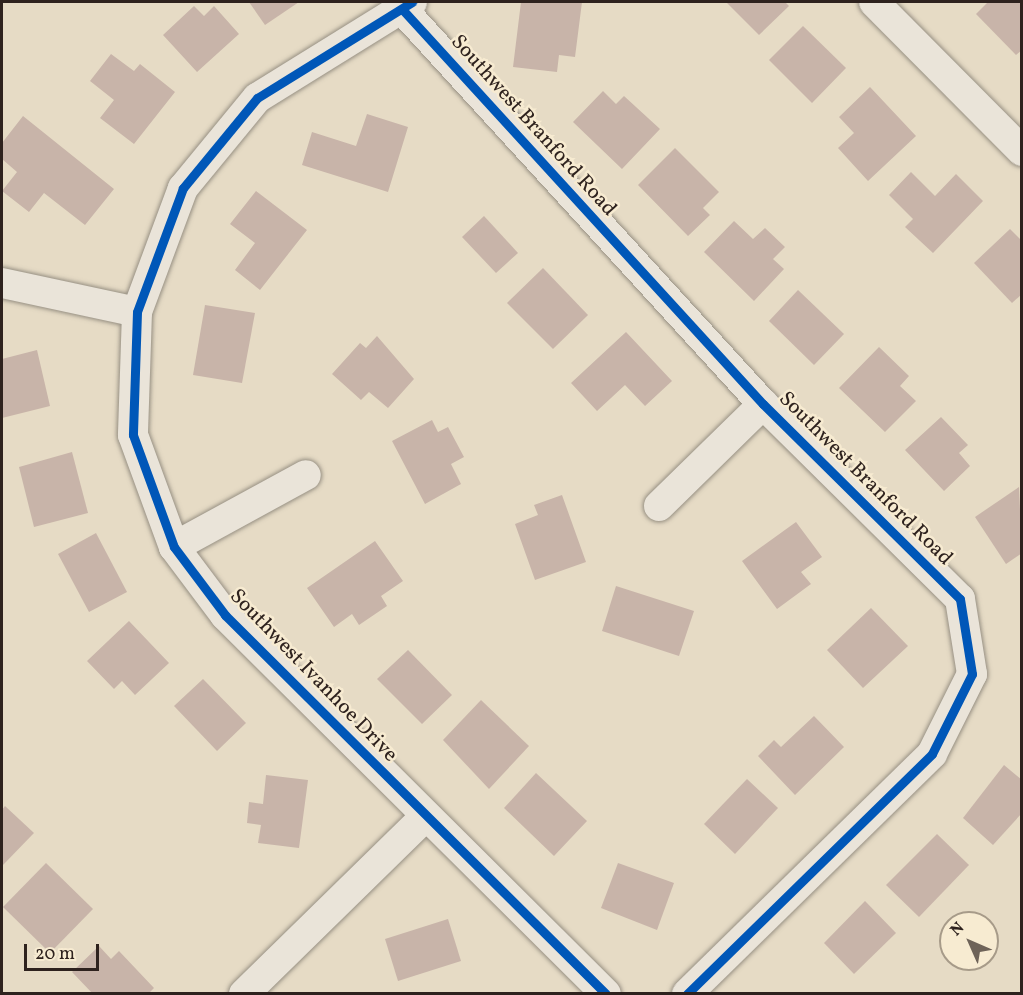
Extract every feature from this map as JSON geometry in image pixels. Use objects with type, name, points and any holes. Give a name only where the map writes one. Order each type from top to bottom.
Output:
[{"type":"street","points":[[874,2],[1022,151]]},
{"type":"street","name":"Southwest Ivanhoe Drive","points":[[407,5],[257,98],[183,188],[137,312],[133,435],[174,547],[225,615],[425,817],[606,993]]},
{"type":"street","name":"Southwest Branford Road","points":[[407,5],[763,404],[960,599],[972,674],[932,754],[687,993]]},
{"type":"street","points":[[2,283],[137,312]]},
{"type":"street","points":[[659,506],[763,404]]},
{"type":"street","points":[[174,547],[306,475]]},
{"type":"street","points":[[244,993],[425,817]]},
{"type":"building","points":[[249,2],[299,2],[265,25]]},
{"type":"building","points":[[521,2],[582,2],[575,57],[559,55],[557,72],[513,67]]},
{"type":"building","points":[[726,2],[785,2],[789,6],[759,35]]},
{"type":"building","points":[[988,2],[1022,2],[1022,50],[1016,55],[976,14]]},
{"type":"building","points":[[194,6],[204,16],[214,6],[239,34],[197,72],[163,35]]},
{"type":"building","points":[[803,26],[846,68],[812,103],[769,60]]},
{"type":"building","points":[[111,54],[134,71],[140,64],[175,92],[134,144],[100,118],[114,100],[90,81]]},
{"type":"building","points":[[870,87],[916,136],[868,181],[838,148],[854,133],[839,117]]},
{"type":"building","points":[[603,91],[616,104],[624,96],[660,129],[622,169],[573,122]]},
{"type":"building","points":[[367,114],[408,127],[388,192],[302,165],[312,132],[356,146]]},
{"type":"building","points":[[23,116],[114,189],[85,225],[44,193],[29,212],[2,191],[17,172],[2,159],[2,143]]},
{"type":"building","points":[[675,148],[719,192],[703,208],[710,215],[688,236],[638,185]]},
{"type":"building","points":[[911,172],[935,196],[956,174],[983,201],[933,253],[905,227],[913,219],[889,195]]},
{"type":"building","points":[[256,191],[307,230],[260,290],[235,270],[255,243],[230,224]]},
{"type":"building","points":[[484,216],[518,253],[496,273],[462,237]]},
{"type":"building","points":[[734,221],[753,239],[765,228],[785,247],[773,259],[784,269],[754,301],[704,252]]},
{"type":"building","points":[[1010,229],[1022,241],[1022,294],[1012,303],[974,263]]},
{"type":"building","points":[[543,268],[588,315],[553,349],[507,303]]},
{"type":"building","points":[[798,290],[844,334],[814,365],[769,321]]},
{"type":"building","points":[[205,305],[255,313],[242,383],[193,375]]},
{"type":"building","points":[[626,332],[672,381],[645,406],[625,385],[597,411],[571,383]]},
{"type":"building","points":[[377,336],[414,379],[388,408],[369,392],[361,400],[332,374],[360,343],[366,348]]},
{"type":"building","points":[[879,347],[909,376],[900,386],[916,401],[885,432],[839,388]]},
{"type":"building","points":[[37,350],[50,406],[2,418],[2,359]]},
{"type":"building","points":[[941,417],[968,445],[959,453],[970,466],[944,491],[905,450]]},
{"type":"building","points":[[432,420],[438,432],[448,427],[464,457],[451,464],[461,484],[425,504],[392,441]]},
{"type":"building","points":[[72,452],[88,513],[34,527],[19,467]]},
{"type":"building","points":[[1019,487],[1022,553],[1006,564],[975,517]]},
{"type":"building","points":[[562,495],[586,562],[535,580],[515,524],[538,515],[534,505]]},
{"type":"building","points":[[796,522],[822,557],[801,572],[811,584],[777,609],[742,561]]},
{"type":"building","points":[[96,533],[127,592],[89,612],[58,554]]},
{"type":"building","points":[[375,541],[403,581],[381,596],[387,606],[359,625],[352,614],[334,627],[307,588]]},
{"type":"building","points":[[616,586],[694,611],[679,656],[602,631]]},
{"type":"building","points":[[871,608],[908,646],[863,688],[827,650]]},
{"type":"building","points":[[129,621],[169,663],[135,695],[122,681],[114,689],[87,661]]},
{"type":"building","points":[[408,650],[452,695],[422,724],[377,679]]},
{"type":"building","points":[[203,679],[246,723],[217,751],[174,706]]},
{"type":"building","points":[[481,700],[529,746],[489,789],[443,740]]},
{"type":"building","points":[[814,716],[844,747],[795,795],[758,756],[774,740],[781,747]]},
{"type":"building","points":[[1004,765],[1022,780],[1022,813],[993,845],[963,818]]},
{"type":"building","points":[[536,773],[587,821],[554,856],[504,808]]},
{"type":"building","points":[[266,775],[308,780],[299,848],[258,843],[261,825],[247,823],[249,802],[263,804]]},
{"type":"building","points":[[747,779],[778,808],[735,854],[704,824]]},
{"type":"building","points":[[5,806],[34,833],[2,866],[2,810]]},
{"type":"building","points":[[937,834],[969,865],[919,917],[886,885]]},
{"type":"building","points":[[46,863],[93,909],[50,953],[3,907]]},
{"type":"building","points":[[618,863],[674,883],[657,930],[601,908]]},
{"type":"building","points":[[865,901],[896,933],[854,974],[824,943]]},
{"type":"building","points":[[448,919],[461,961],[398,981],[385,939]]},
{"type":"building","points":[[99,946],[111,959],[119,951],[154,988],[148,994],[93,994],[72,972]]},
{"type":"cycle path","points":[[412,2],[257,98],[183,188],[137,312],[133,435],[174,547],[225,615],[606,994]]},
{"type":"cycle path","points":[[402,9],[763,404],[960,599],[972,674],[932,754],[687,994]]}]
